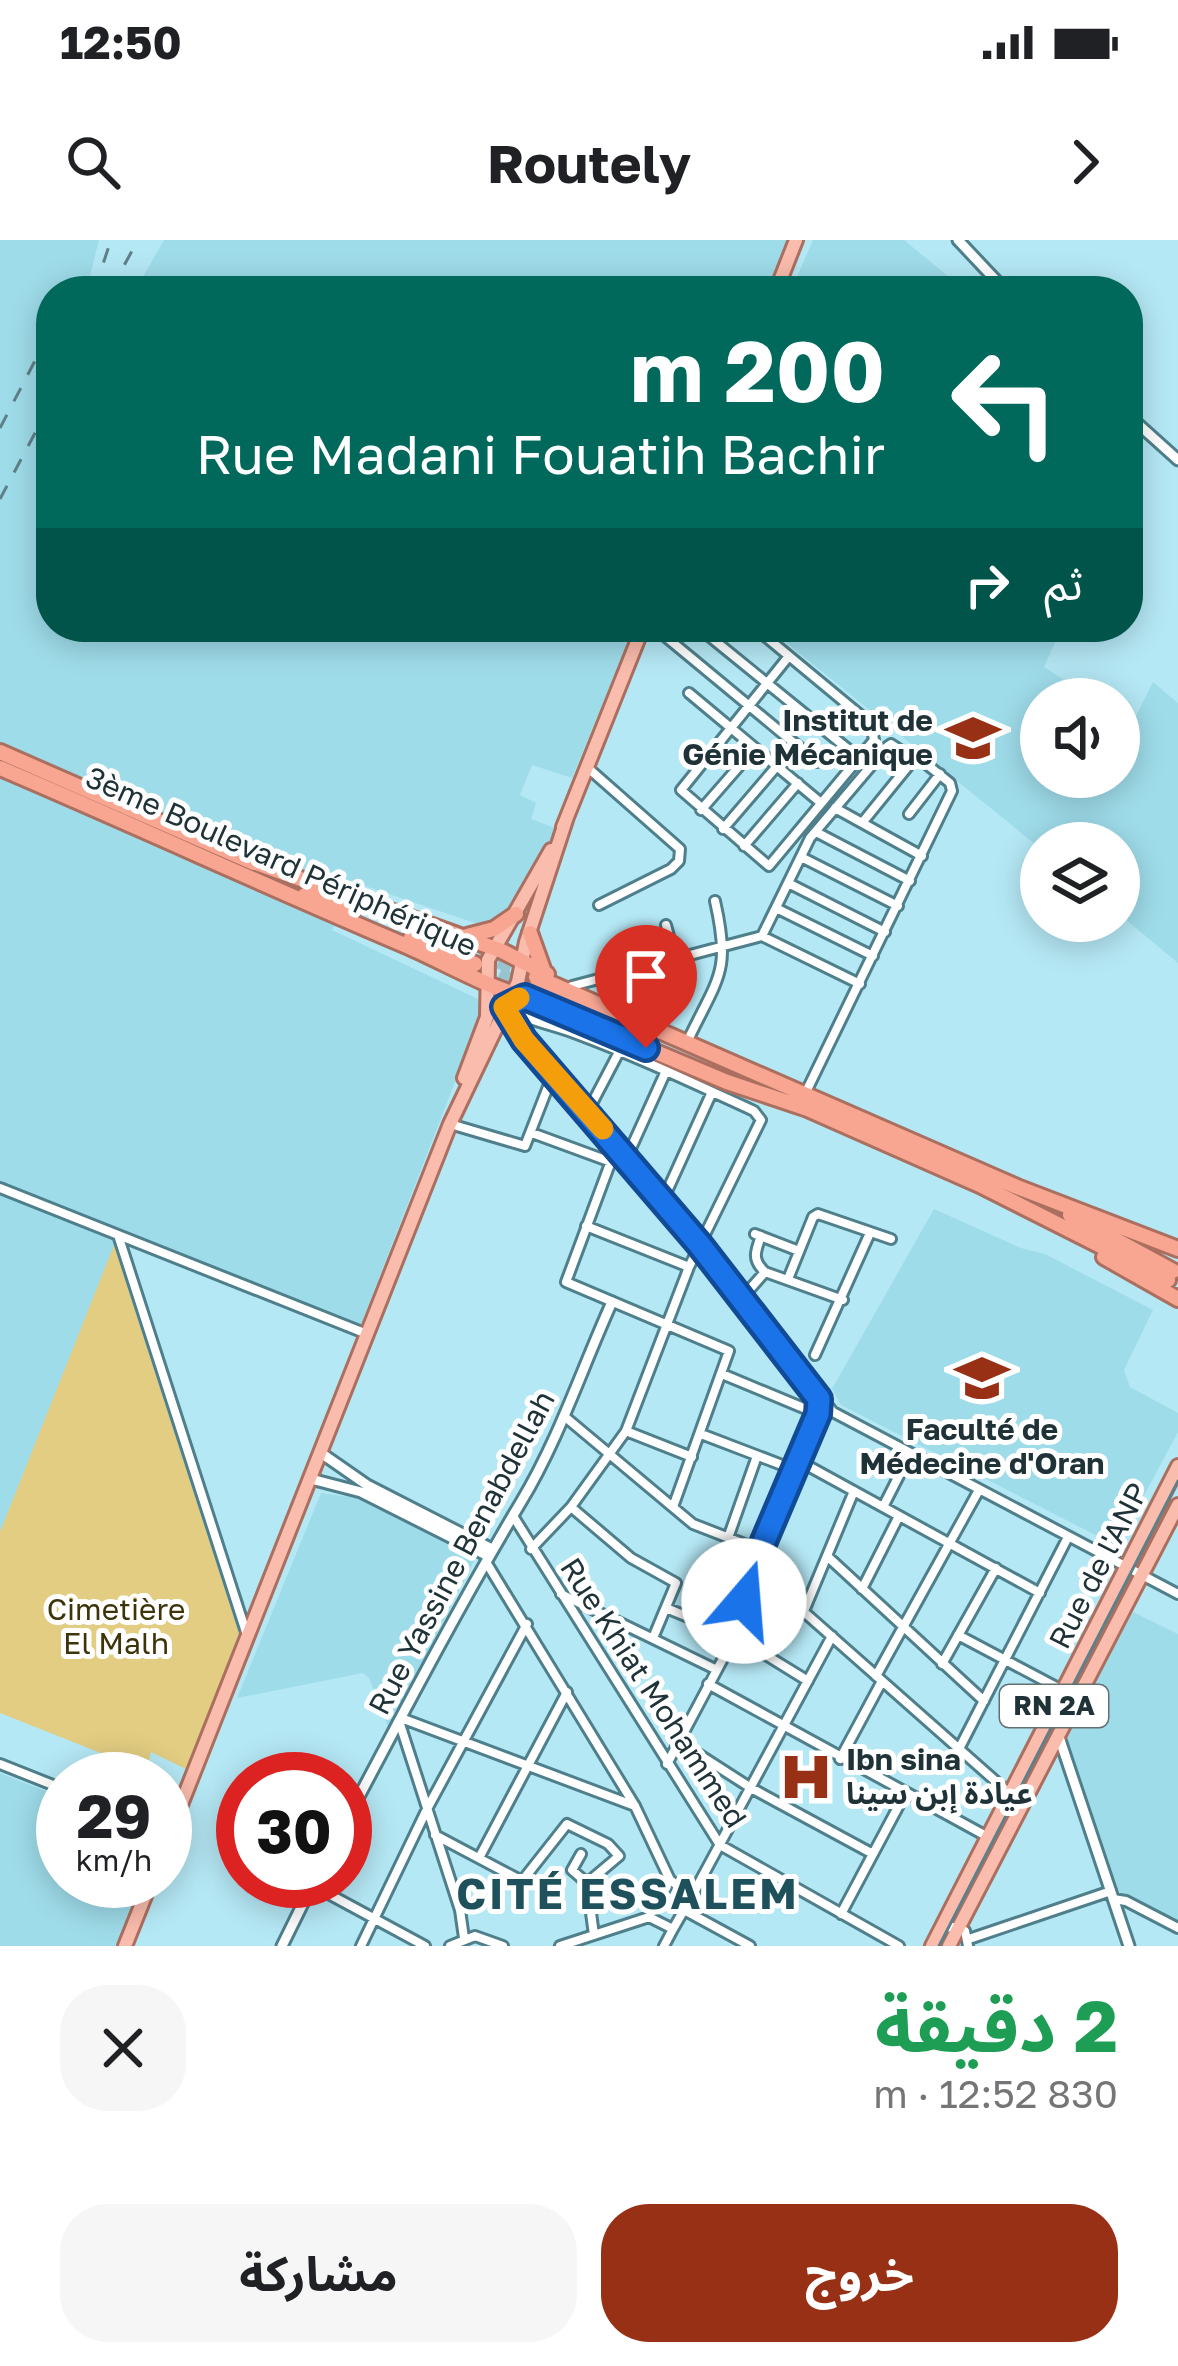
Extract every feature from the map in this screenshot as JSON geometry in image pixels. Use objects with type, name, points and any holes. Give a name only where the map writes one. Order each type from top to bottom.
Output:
[{"type":"highway","points":[[0,752],[247,867],[483,955],[522,961],[526,989]]},
{"type":"highway","name":"3ème Boulevard Périphérique","points":[[0,768],[247,867],[305,911],[485,983],[526,989],[727,1082],[806,1101],[1171,1275],[1018,1187]]},
{"type":"highway","points":[[247,867],[334,888],[461,937],[483,955]]},
{"type":"highway","points":[[461,937],[488,932],[516,914]]},
{"type":"highway","points":[[526,989],[530,933]]},
{"type":"highway","points":[[526,989],[572,986],[689,1038],[806,1101],[1178,1249]]},
{"type":"highway","points":[[526,989],[769,1078]]},
{"type":"highway","points":[[980,1185],[1178,1299]]},
{"type":"main road","points":[[782,276],[796,240]]},
{"type":"main road","points":[[451,1124],[526,989],[522,961],[566,820],[637,642]]},
{"type":"main road","points":[[192,1775],[451,1124],[487,1017],[483,955],[516,914],[566,820]]},
{"type":"main road","name":"Rue de l'ANP","points":[[949,1946],[1059,1737],[1178,1466]]},
{"type":"main road","name":"Rue de l'ANP","points":[[932,1946],[1062,1690],[1178,1505]]},
{"type":"main road","points":[[125,1946],[140,1908]]},
{"type":"street","points":[[958,240],[992,276]]},
{"type":"street","points":[[1143,429],[1178,460]]},
{"type":"street","points":[[672,642],[817,762]]},
{"type":"street","points":[[716,642],[859,758]]},
{"type":"street","points":[[772,642],[789,656],[871,724],[874,740],[769,866],[701,810],[682,788],[789,656]]},
{"type":"street","points":[[689,693],[821,803]]},
{"type":"street","points":[[762,937],[816,832],[891,744],[940,774],[952,791],[806,1101]]},
{"type":"street","points":[[701,810],[755,748]]},
{"type":"street","points":[[862,823],[914,759]]},
{"type":"street","points":[[723,829],[777,766]]},
{"type":"street","points":[[587,767],[680,849],[679,861],[671,869],[599,905]]},
{"type":"street","points":[[909,814],[940,774]]},
{"type":"street","points":[[744,846],[798,783]]},
{"type":"street","points":[[835,808],[922,856]]},
{"type":"street","points":[[816,832],[910,881]]},
{"type":"street","points":[[801,857],[898,906]]},
{"type":"street","points":[[788,883],[885,932]]},
{"type":"street","points":[[689,1038],[723,968],[725,946],[715,901]]},
{"type":"street","points":[[776,908],[873,956]]},
{"type":"street","points":[[666,925],[675,958]]},
{"type":"street","points":[[572,986],[762,937],[860,984]]},
{"type":"street","points":[[623,942],[629,970]]},
{"type":"street","points":[[526,989],[536,1024]]},
{"type":"street","points":[[526,989],[524,1040],[663,1200],[833,1412],[1178,1594]]},
{"type":"street","points":[[524,1040],[536,1024]]},
{"type":"street","points":[[531,1549],[571,1508],[626,1431],[699,1244],[760,1123],[757,1113],[666,1071],[573,1033],[536,1024]]},
{"type":"street","points":[[588,1111],[619,1052]]},
{"type":"street","points":[[627,1157],[666,1071]]},
{"type":"street","points":[[451,1124],[521,1147],[528,1143],[553,1074]]},
{"type":"street","points":[[663,1200],[712,1092]]},
{"type":"street","points":[[532,1132],[610,1162]]},
{"type":"street","points":[[617,1145],[566,1282],[729,1351],[673,1507]]},
{"type":"street","points":[[0,1188],[368,1334]]},
{"type":"street","points":[[788,1279],[818,1214],[891,1239]]},
{"type":"street","points":[[586,1226],[689,1267]]},
{"type":"street","points":[[815,1355],[870,1233]]},
{"type":"street","points":[[799,1251],[758,1235],[755,1260],[765,1272],[842,1300]]},
{"type":"street","points":[[119,1238],[248,1639]]},
{"type":"street","points":[[742,1298],[765,1272]]},
{"type":"street","name":"Rue Yassine Benabdellah","points":[[372,1772],[564,1416],[613,1302]]},
{"type":"street","points":[[722,1375],[818,1414]]},
{"type":"street","points":[[667,1766],[735,1636],[753,1567],[818,1414],[819,1399]]},
{"type":"street","points":[[564,1416],[693,1524],[760,1550]]},
{"type":"street","points":[[626,1431],[692,1457]]},
{"type":"street","points":[[701,1434],[854,1491],[1040,1592]]},
{"type":"street","points":[[321,1453],[489,1555],[635,1805],[670,1880],[692,1896]]},
{"type":"street","points":[[883,1507],[910,1454]]},
{"type":"street","points":[[728,1538],[757,1456]]},
{"type":"street","points":[[311,1479],[362,1492],[489,1555]]},
{"type":"street","points":[[840,1759],[902,1628],[980,1490]]},
{"type":"street","points":[[805,1611],[854,1491]]},
{"type":"street","points":[[571,1508],[631,1558],[674,1581],[652,1638]]},
{"type":"street","name":"Rue Khiat Mohammed","points":[[512,1514],[719,1845],[899,1946]]},
{"type":"street","points":[[862,1589],[899,1516]]},
{"type":"street","points":[[959,1749],[1068,1537]]},
{"type":"street","points":[[827,1556],[984,1701]]},
{"type":"street","points":[[753,1567],[1010,1794]]},
{"type":"street","points":[[942,1664],[996,1568]]},
{"type":"street","points":[[560,1593],[715,1669]]},
{"type":"street","points":[[666,1608],[735,1636],[808,1682]]},
{"type":"street","points":[[361,1946],[427,1809],[527,1624]]},
{"type":"street","points":[[958,1635],[1062,1690]]},
{"type":"street","points":[[664,1946],[832,1636]]},
{"type":"street","points":[[708,1684],[988,1837]]},
{"type":"street","points":[[479,1858],[567,1692]]},
{"type":"street","points":[[400,1720],[635,1805]]},
{"type":"street","points":[[400,1720],[460,1910],[464,1938]]},
{"type":"street","points":[[1059,1737],[1129,1946]]},
{"type":"street","points":[[677,1741],[751,1788],[873,1854]]},
{"type":"street","points":[[0,1764],[36,1778]]},
{"type":"street","points":[[841,1914],[905,1794]]},
{"type":"street","points":[[436,1835],[524,1881],[569,1824],[619,1855],[587,1883]]},
{"type":"street","points":[[581,1854],[572,1870],[587,1883],[597,1938]]},
{"type":"street","points":[[560,1946],[597,1938],[649,1917],[670,1880]]},
{"type":"street","points":[[941,1929],[958,1928],[969,1943],[1112,1895],[1178,1928]]},
{"type":"street","points":[[282,1946],[301,1908]]},
{"type":"street","points":[[357,1908],[424,1946]]},
{"type":"street","points":[[684,1910],[750,1946]]},
{"type":"street","points":[[649,1917],[673,1929]]},
{"type":"street","points":[[450,1946],[464,1938],[488,1938],[503,1946]]},
{"type":"shaded area","points":[[0,240],[99,240],[90,276],[36,276],[36,642],[628,642],[572,778],[532,765],[520,795],[536,803],[531,819],[555,828],[505,916],[484,926],[356,883],[332,930],[478,999],[483,1010],[361,1324],[120,1230],[0,1532]]},
{"type":"shaded area","points":[[164,240],[787,240],[773,276],[144,276]]},
{"type":"shaded area","points":[[813,240],[904,240],[948,276],[797,276]]},
{"type":"shaded area","name":"Institut de Génie Mécanique","points":[[786,642],[1055,642],[1044,667],[1061,678],[1020,678],[1020,798],[1140,798],[1140,708],[1153,682],[1178,703],[1178,963],[1140,931],[1140,822],[1020,822],[1020,832]]},
{"type":"shaded area","name":"Faculté de Médecine d'Oran","points":[[934,1209],[1045,1254],[1153,1310],[1124,1370],[1130,1387],[1178,1413],[1178,1432],[1117,1546],[841,1405],[832,1389]]},
{"type":"shaded area","points":[[321,1493],[357,1498],[476,1557],[389,1729],[363,1673],[237,1698]]},
{"type":"shaded area","points":[[1133,1612],[1178,1634],[1178,1925],[1126,1898],[1115,1887],[1065,1733]]},
{"type":"shaded area","points":[[0,1773],[36,1787],[36,1908],[133,1908],[119,1946],[0,1946]]},
{"type":"green space","name":"Cimetière El Malh","points":[[114,1245],[239,1633],[192,1759],[192,1752],[98,1752],[0,1713],[0,1532]]},
{"type":"tunnel","points":[[479,953],[531,975]]},
{"type":"tunnel","points":[[480,966],[533,989]]},
{"type":"tram line","points":[[939,1946],[1178,1481]]},
{"type":"railway","points":[[99,276],[111,240]]},
{"type":"railway","points":[[118,276],[138,240]]},
{"type":"railway","points":[[79,276],[81,272]]},
{"type":"railway","points":[[0,428],[36,359]]},
{"type":"railway","points":[[0,499],[36,431]]},
{"type":"slow traffic","points":[[519,998],[504,1007],[518,1032],[603,1129]]},
{"type":"place","name":"Institut de Génie Mécanique","points":[[973,738]]},
{"type":"place","name":"Faculté de Médecine d'Oran","points":[[982,1378]]},
{"type":"place","name":"Ibn sina عيادة إبن سينا","points":[[806,1777]]},
{"type":"district","name":"CITÉ ESSALEM","points":[[628,1894]]},
{"type":"route","points":[[646,1048],[525,997],[504,1007],[524,1040],[699,1244],[819,1399],[818,1414],[753,1567],[744,1601]]}]
